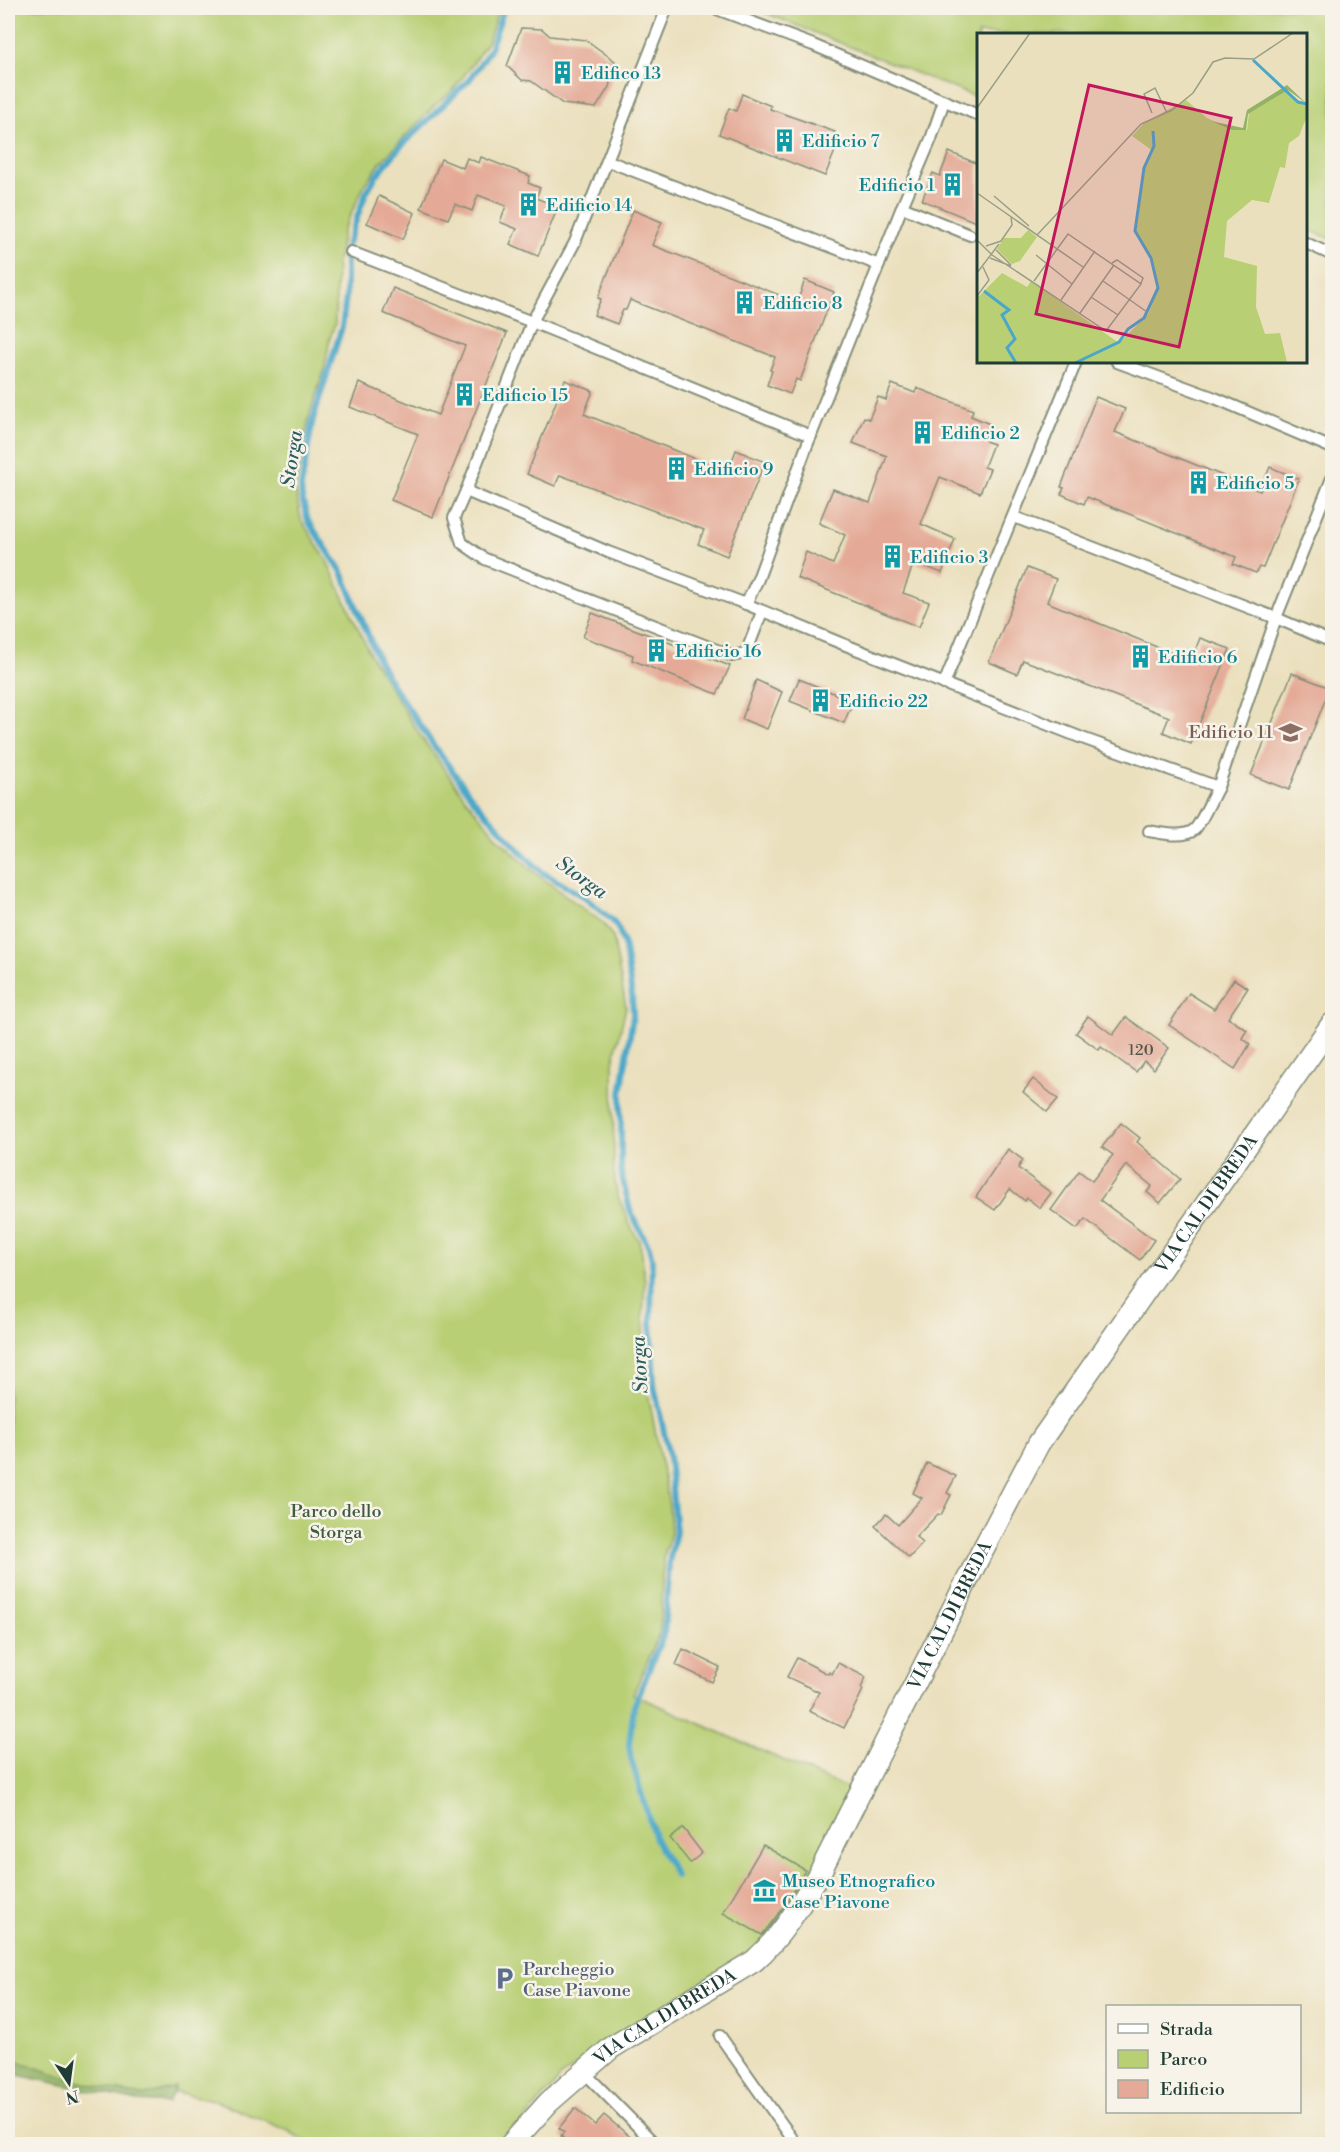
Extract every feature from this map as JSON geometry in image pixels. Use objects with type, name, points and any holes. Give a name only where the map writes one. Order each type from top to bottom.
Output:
[{"type":"street","name":"VIA CAL DI BREDA","points":[[511,2145],[549,2102],[611,2048],[754,1961],[772,1944],[791,1919],[820,1872],[975,1563],[1039,1443],[1332,1024]]},
{"type":"lane","points":[[667,8],[608,161],[574,242],[532,322],[454,519],[462,543],[485,559],[732,656],[746,653],[762,612]]},
{"type":"lane","points":[[714,8],[813,45],[977,114]]},
{"type":"lane","points":[[746,604],[758,579],[811,436],[931,139],[944,101]]},
{"type":"lane","points":[[608,161],[879,265]]},
{"type":"lane","points":[[902,207],[970,235]]},
{"type":"lane","points":[[1307,244],[1332,255]]},
{"type":"lane","points":[[351,252],[532,322],[811,436]]},
{"type":"lane","points":[[944,684],[1076,363]]},
{"type":"lane","points":[[1120,363],[1215,398],[1332,448]]},
{"type":"lane","points":[[1149,831],[1167,834],[1184,833],[1195,829],[1218,787],[1276,618],[1332,478]]},
{"type":"lane","points":[[466,491],[608,552],[746,604],[1082,738],[1218,787]]},
{"type":"lane","points":[[1014,517],[1276,618],[1332,642]]},
{"type":"lane","points":[[720,2036],[796,2145]]},
{"type":"lane","points":[[583,2071],[655,2145]]},
{"type":"green space","name":"Parco dello Storga","points":[[8,8],[499,8],[488,41],[469,69],[453,90],[433,107],[381,162],[365,184],[343,231],[337,263],[335,324],[324,371],[310,413],[295,488],[301,520],[326,559],[373,660],[421,737],[466,799],[499,839],[534,872],[603,923],[613,937],[626,1007],[613,1063],[614,1172],[617,1194],[639,1241],[642,1253],[645,1283],[643,1315],[647,1387],[669,1505],[671,1533],[663,1559],[660,1632],[633,1694],[855,1792],[815,1872],[765,1944],[605,2042],[561,2077],[504,2144],[310,2144],[287,2130],[213,2100],[176,2092],[142,2100],[8,2062]]},
{"type":"green space","points":[[753,8],[1332,8],[1332,239],[1307,229],[1307,33],[977,33],[977,98]]},
{"type":"green space","points":[[8,2058],[76,2081],[142,2096],[175,2087],[168,2103],[138,2101],[8,2073]]},
{"type":"building","name":"Edifico 13","points":[[521,28],[542,29],[550,36],[586,40],[615,61],[609,87],[596,108],[563,104],[531,81],[522,80],[507,66]]},
{"type":"building","name":"Edificio 7","points":[[742,94],[771,106],[770,109],[835,132],[828,148],[835,151],[825,176],[719,134],[729,108],[736,111]]},
{"type":"building","name":"Edificio 1","points":[[949,152],[977,164],[977,223],[922,200],[933,173],[940,176]]},
{"type":"building","name":"Edificio 14","points":[[481,157],[530,176],[528,183],[540,188],[536,198],[558,207],[538,256],[510,244],[517,229],[500,222],[506,206],[478,195],[472,211],[455,204],[448,219],[421,208],[441,159],[463,168],[467,158],[479,163]]},
{"type":"building","points":[[379,196],[415,213],[403,239],[367,223]]},
{"type":"building","name":"Edificio 8","points":[[633,210],[662,222],[652,245],[797,302],[805,280],[834,292],[800,381],[796,379],[790,394],[767,385],[775,357],[630,300],[617,324],[594,315],[601,299],[598,298]]},
{"type":"building","name":"Edificio 15","points":[[393,288],[507,333],[433,517],[391,500],[418,434],[350,407],[359,383],[438,415],[465,346],[383,313]]},
{"type":"building","name":"Edificio 9","points":[[565,380],[593,391],[584,414],[728,472],[736,450],[765,462],[727,556],[698,544],[704,530],[560,475],[555,486],[527,474]]},
{"type":"building","points":[[892,384],[915,393],[917,388],[973,410],[971,416],[992,425],[986,441],[993,444],[984,467],[990,469],[980,493],[940,477],[921,524],[955,539],[942,573],[914,562],[903,593],[929,602],[919,627],[797,578],[806,552],[833,564],[845,535],[819,523],[833,489],[870,503],[887,456],[853,443],[864,417],[869,419],[878,397],[886,400]]},
{"type":"building","name":"Edificio 5","points":[[1096,397],[1125,409],[1115,432],[1260,491],[1270,467],[1299,479],[1263,568],[1259,567],[1256,573],[1233,564],[1236,557],[1087,497],[1084,504],[1061,494],[1064,488],[1061,487]]},
{"type":"building","name":"Edificio 6","points":[[1027,568],[1056,579],[1047,602],[1191,661],[1200,638],[1230,649],[1191,744],[1163,732],[1169,717],[1023,660],[1017,674],[989,662]]},
{"type":"building","name":"Edificio 16","points":[[592,613],[730,666],[717,694],[632,660],[633,655],[583,637]]},
{"type":"building","name":"Edificio 11","points":[[1292,673],[1330,688],[1289,790],[1251,775]]},
{"type":"building","name":"Edificio 22","points":[[799,679],[853,701],[844,723],[790,701]]},
{"type":"building","points":[[756,680],[782,692],[767,729],[742,719]]},
{"type":"building","points":[[1234,979],[1248,988],[1228,1018],[1247,1030],[1242,1038],[1250,1044],[1235,1069],[1169,1025],[1189,993],[1214,1009]]},
{"type":"building","points":[[1088,1016],[1113,1035],[1126,1017],[1169,1048],[1154,1069],[1144,1061],[1136,1072],[1101,1047],[1099,1050],[1076,1033]]},
{"type":"building","points":[[1033,1079],[1058,1099],[1047,1112],[1023,1092]]},
{"type":"building","points":[[1121,1123],[1140,1138],[1137,1142],[1180,1179],[1160,1203],[1147,1192],[1152,1186],[1126,1165],[1100,1200],[1154,1240],[1140,1260],[1085,1219],[1077,1229],[1051,1210],[1079,1171],[1092,1181],[1113,1155],[1102,1147]]},
{"type":"building","points":[[1008,1149],[1023,1160],[1018,1168],[1051,1193],[1040,1208],[1027,1198],[1025,1201],[1010,1189],[995,1210],[976,1197]]},
{"type":"building","points":[[927,1463],[956,1476],[947,1493],[951,1495],[941,1515],[938,1514],[916,1537],[923,1543],[909,1558],[875,1526],[886,1514],[898,1525],[922,1498],[913,1493]]},
{"type":"building","points":[[683,1649],[720,1667],[712,1682],[676,1665]]},
{"type":"building","points":[[797,1658],[828,1674],[829,1672],[832,1674],[838,1663],[866,1677],[861,1688],[863,1690],[844,1728],[809,1711],[819,1692],[787,1677]]},
{"type":"building","points":[[683,1828],[702,1853],[690,1863],[670,1838]]},
{"type":"building","name":"Museo Etnografico Case Piavone","points":[[763,1845],[805,1870],[785,1905],[762,1935],[723,1913]]},
{"type":"building","points":[[575,2108],[595,2125],[604,2115],[640,2145],[571,2145],[561,2136],[564,2132],[559,2128]]},
{"type":"waterway","name":"Storga","points":[[504,8],[490,50],[470,79],[401,146],[376,176],[366,193],[346,248],[346,297],[342,327],[313,419],[301,487],[302,498],[308,521],[342,572],[379,661],[391,683],[432,743],[474,800],[523,854],[542,872],[584,897],[612,920],[619,930],[625,948],[633,1015],[621,1094],[621,1173],[630,1210],[649,1247],[652,1259],[651,1321],[654,1385],[669,1456],[676,1532],[669,1562],[664,1633],[634,1706],[629,1745],[631,1759],[655,1839],[676,1876]]},
{"type":"place","name":"Edifico 13","points":[[563,73]]},
{"type":"place","name":"Edificio 7","points":[[784,141]]},
{"type":"place","name":"Edificio 1","points":[[953,185]]},
{"type":"place","name":"Edificio 14","points":[[528,205]]},
{"type":"place","name":"Edificio 8","points":[[745,303]]},
{"type":"place","name":"Edificio 15","points":[[464,395]]},
{"type":"place","name":"Edificio 2","points":[[923,433]]},
{"type":"place","name":"Edificio 9","points":[[676,469]]},
{"type":"place","name":"Edificio 5","points":[[1198,483]]},
{"type":"place","name":"Edificio 3","points":[[892,557]]},
{"type":"place","name":"Edificio 16","points":[[657,651]]},
{"type":"place","name":"Edificio 6","points":[[1140,657]]},
{"type":"place","name":"Edificio 22","points":[[821,701]]},
{"type":"place","name":"Edificio 11","points":[[1291,732]]},
{"type":"place","name":"Museo Etnografico Case Piavone","points":[[764,1891]]},
{"type":"place","name":"Parcheggio Case Piavone","points":[[505,1979]]}]
